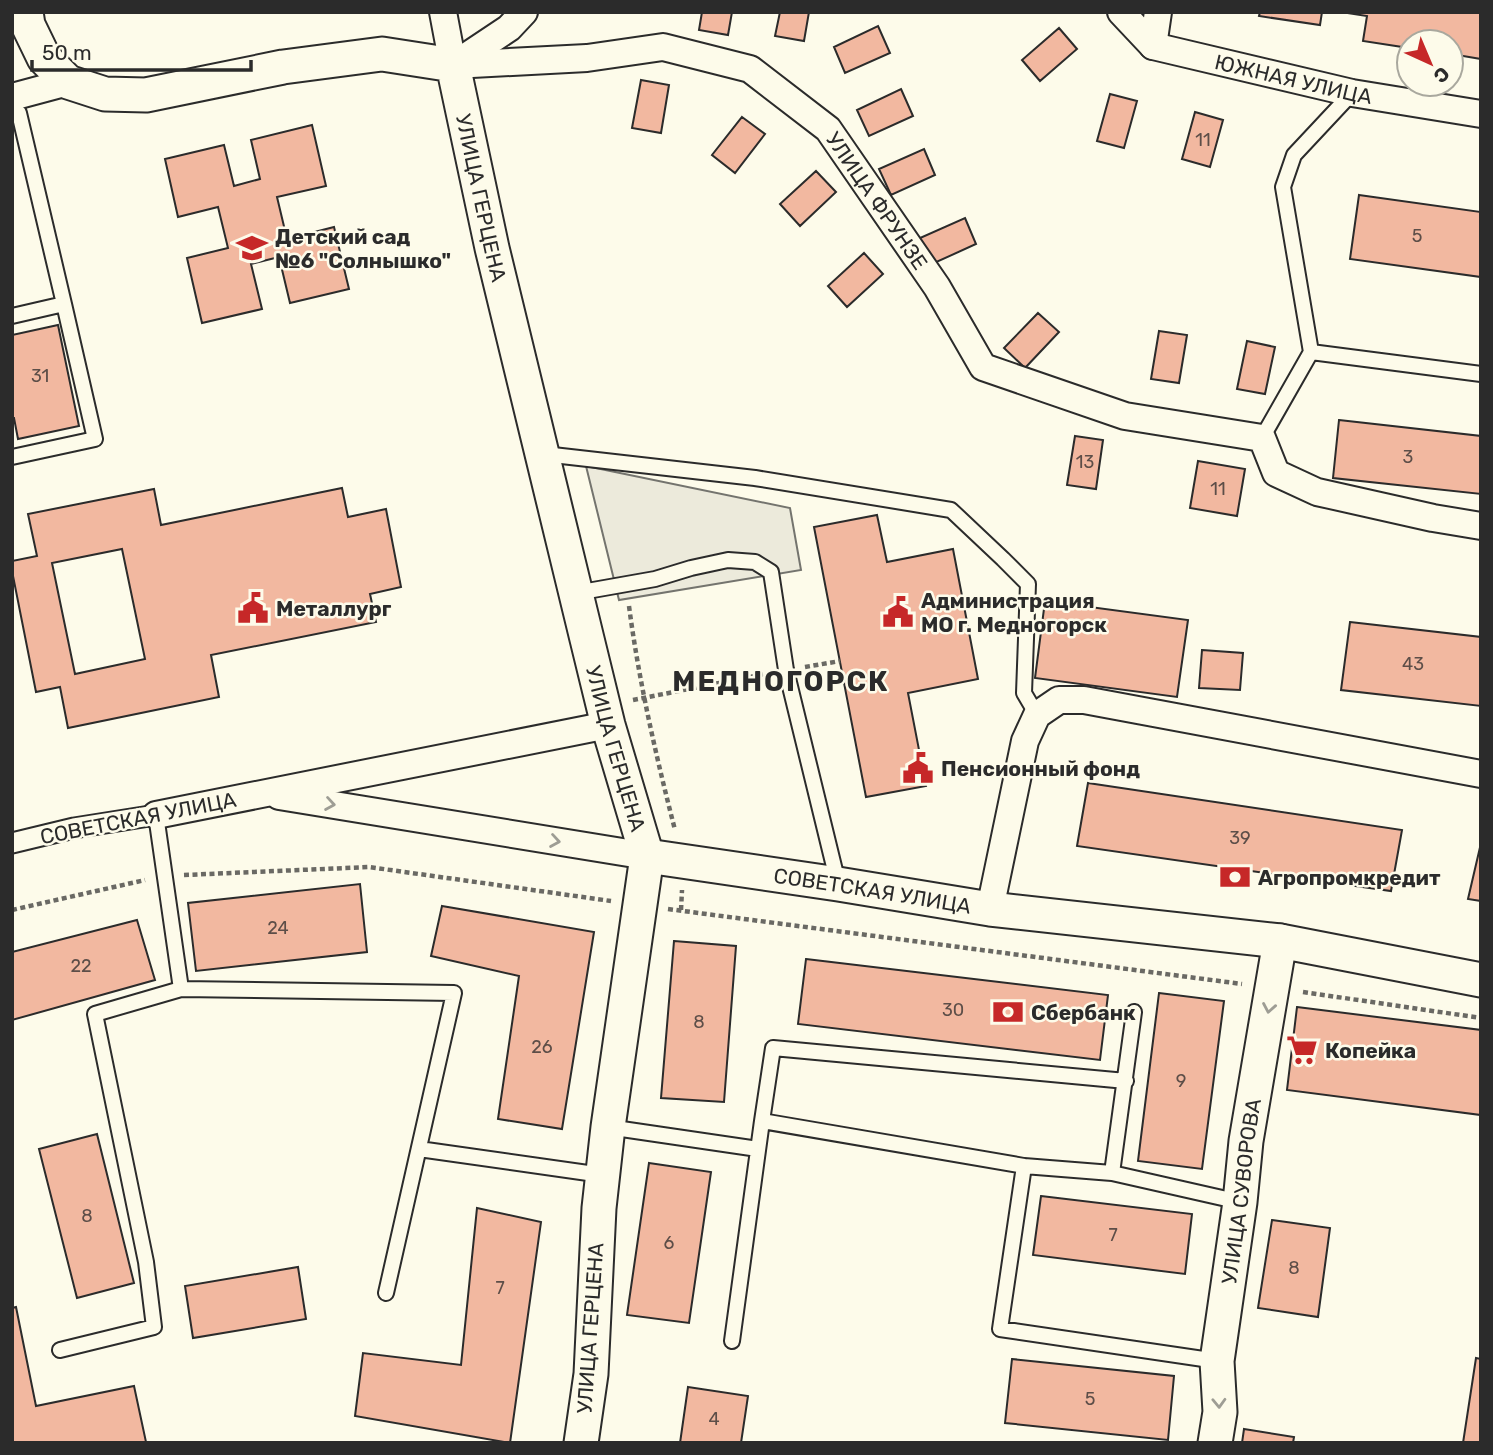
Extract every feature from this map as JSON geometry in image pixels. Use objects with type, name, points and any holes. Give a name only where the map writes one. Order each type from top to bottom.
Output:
[{"type":"street","points":[[443,12],[453,65]]},
{"type":"street","points":[[15,109],[55,86],[105,94],[146,95],[283,67],[382,54],[453,65],[509,28],[524,12]]},
{"type":"street","points":[[1121,12],[1153,46]]},
{"type":"street","points":[[1153,46],[1158,12]]},
{"type":"street","points":[[27,18],[55,86]]},
{"type":"street","name":"ЮЖНАЯ УЛИЦА","points":[[1153,46],[1352,93],[1481,114]]},
{"type":"street","name":"УЛИЦА ФРУНЗЕ","points":[[453,65],[587,58],[663,47],[750,69],[828,129],[937,287],[983,367],[1125,416],[1262,438]]},
{"type":"street","name":"УЛИЦА ГЕРЦЕНА","points":[[453,65],[492,248],[576,593],[607,716],[647,856],[602,1175],[591,1374],[581,1443]]},
{"type":"street","points":[[1262,438],[1276,472],[1317,492],[1481,526]]},
{"type":"street","points":[[990,909],[1025,741],[1037,715],[1059,700],[1084,700],[1481,774]]},
{"type":"street","name":"СОВЕТСКАЯ УЛИЦА","points":[[12,843],[75,828],[263,793],[607,716]]},
{"type":"street","name":"СОВЕТСКАЯ УЛИЦА","points":[[263,793],[990,909],[1280,941],[1481,980]]},
{"type":"street","name":"УЛИЦА СУВОРОВА","points":[[1215,1443],[1220,1412],[1217,1361],[1246,1141],[1280,941]]},
{"type":"lane","points":[[1262,438],[1311,352],[1283,187],[1294,155],[1352,93]]},
{"type":"lane","points":[[12,457],[95,439],[15,109]]},
{"type":"lane","points":[[12,316],[64,304]]},
{"type":"lane","points":[[1311,352],[1481,374]]},
{"type":"lane","points":[[544,454],[755,478],[951,510],[1028,584],[1024,693],[1037,715]]},
{"type":"lane","points":[[576,593],[656,579],[728,560],[755,562],[771,572],[786,670],[838,884]]},
{"type":"lane","points":[[156,815],[181,989]]},
{"type":"lane","points":[[60,1350],[154,1327],[146,1262],[95,1014],[181,989],[454,992],[386,1293]]},
{"type":"lane","points":[[1112,1173],[1134,1012]]},
{"type":"lane","points":[[733,1340],[773,1048],[1126,1081]]},
{"type":"lane","points":[[762,1121],[1024,1166],[1112,1173],[1240,1202]]},
{"type":"lane","points":[[608,1126],[758,1149]]},
{"type":"lane","points":[[419,1149],[602,1175]]},
{"type":"lane","points":[[1024,1166],[1000,1329],[1217,1361]]},
{"type":"path","points":[[626,585],[644,697],[683,862],[681,910]]},
{"type":"path","points":[[607,716],[644,697],[840,661]]},
{"type":"path","points":[[12,910],[165,876],[369,867],[1481,1018]]},
{"type":"shaded area","points":[[586,466],[790,508],[801,570],[619,600]]},
{"type":"building","points":[[702,12],[732,12],[728,35],[699,30]]},
{"type":"building","points":[[780,12],[809,12],[804,41],[775,36]]},
{"type":"building","points":[[1260,12],[1322,12],[1320,25],[1259,16]]},
{"type":"building","points":[[1341,12],[1481,12],[1481,59],[1465,56],[1465,28],[1395,28],[1395,46],[1363,41],[1367,16]]},
{"type":"building","points":[[878,26],[890,53],[845,73],[834,47]]},
{"type":"building","points":[[1059,28],[1077,49],[1040,81],[1022,60]]},
{"type":"building","points":[[641,80],[669,85],[661,133],[632,128]]},
{"type":"building","points":[[901,89],[913,116],[869,136],[857,110]]},
{"type":"building","points":[[1110,94],[1137,101],[1124,148],[1097,141]]},
{"type":"building","points":[[1195,112],[1223,120],[1210,167],[1182,159]]},
{"type":"building","points":[[742,117],[765,134],[735,173],[712,155]]},
{"type":"building","points":[[312,125],[326,186],[277,197],[287,239],[334,227],[349,289],[290,303],[279,257],[251,264],[262,309],[202,323],[187,258],[228,248],[218,207],[178,217],[165,159],[224,145],[234,186],[260,179],[251,140]]},
{"type":"building","points":[[924,149],[935,175],[891,195],[879,169]]},
{"type":"building","points":[[816,171],[836,192],[800,226],[780,204]]},
{"type":"building","points":[[1359,195],[1481,212],[1481,277],[1350,259]]},
{"type":"building","points":[[965,218],[976,244],[932,264],[920,238]]},
{"type":"building","points":[[864,253],[883,274],[847,307],[828,286]]},
{"type":"building","points":[[1038,313],[1059,332],[1025,368],[1004,348]]},
{"type":"building","points":[[58,325],[79,426],[18,439],[12,418],[12,335]]},
{"type":"building","points":[[1159,331],[1187,335],[1179,383],[1151,379]]},
{"type":"building","points":[[1247,341],[1275,347],[1265,394],[1237,389]]},
{"type":"building","points":[[1339,420],[1481,436],[1481,494],[1333,478]]},
{"type":"building","points":[[1075,436],[1103,440],[1096,489],[1067,485]]},
{"type":"building","points":[[1198,461],[1245,469],[1237,516],[1190,508]]},
{"type":"building","name":"Металлург","points":[[342,488],[348,517],[386,509],[401,587],[370,594],[376,622],[211,655],[219,697],[68,728],[60,687],[36,692],[12,571],[12,561],[37,556],[28,514],[154,489],[161,525]],"holes":[[[122,549],[145,659],[75,674],[52,563]]]},
{"type":"building","name":"Администрация МО г. Медногорск","points":[[877,515],[887,562],[953,549],[978,679],[908,693],[926,786],[866,797],[814,527]]},
{"type":"building","points":[[1045,601],[1188,620],[1177,697],[1035,678]]},
{"type":"building","points":[[1350,622],[1481,637],[1481,706],[1341,690]]},
{"type":"building","points":[[1202,650],[1243,653],[1240,690],[1199,688]]},
{"type":"building","points":[[1088,783],[1402,830],[1391,891],[1077,846]]},
{"type":"building","points":[[1481,843],[1481,901],[1468,899]]},
{"type":"building","points":[[360,884],[367,952],[196,971],[188,903]]},
{"type":"building","points":[[442,906],[594,932],[562,1129],[498,1119],[519,976],[431,956]]},
{"type":"building","points":[[137,920],[155,980],[12,1020],[12,952]]},
{"type":"building","points":[[674,941],[736,946],[724,1102],[661,1098]]},
{"type":"building","points":[[806,959],[1108,995],[1100,1060],[798,1024]]},
{"type":"building","points":[[1159,993],[1224,1001],[1202,1169],[1138,1161]]},
{"type":"building","points":[[1297,1007],[1481,1030],[1481,1115],[1287,1090]]},
{"type":"building","points":[[97,1134],[134,1283],[77,1298],[39,1149]]},
{"type":"building","points":[[649,1163],[711,1172],[689,1323],[627,1315]]},
{"type":"building","points":[[1041,1196],[1192,1214],[1185,1274],[1033,1255]]},
{"type":"building","points":[[477,1208],[541,1222],[510,1443],[355,1416],[363,1353],[461,1365]]},
{"type":"building","points":[[1272,1220],[1330,1228],[1318,1317],[1258,1308]]},
{"type":"building","points":[[298,1267],[306,1319],[193,1338],[185,1286]]},
{"type":"building","points":[[16,1307],[36,1406],[134,1386],[146,1442],[12,1443],[12,1308]]},
{"type":"building","points":[[1476,1358],[1481,1359],[1481,1443],[1463,1443]]},
{"type":"building","points":[[1012,1359],[1174,1376],[1168,1440],[1005,1423]]},
{"type":"building","points":[[688,1387],[748,1396],[741,1443],[680,1443]]},
{"type":"building","points":[[1244,1429],[1294,1437],[1293,1443],[1242,1443]]},
{"type":"place","name":"Детский сад №6 \"Солнышко\"","points":[[252,248]]},
{"type":"place","name":"Металлург","points":[[253,608]]},
{"type":"place","name":"Администрация МО г. Медногорск","points":[[898,612]]},
{"type":"place","name":"Пенсионный фонд","points":[[918,768]]},
{"type":"place","name":"Агропромкредит","points":[[1235,877]]},
{"type":"place","name":"Сбербанк","points":[[1008,1012]]},
{"type":"place","name":"Копейка","points":[[1302,1050]]},
{"type":"district","name":"МЕДНОГОРСК","points":[[781,681]]}]
